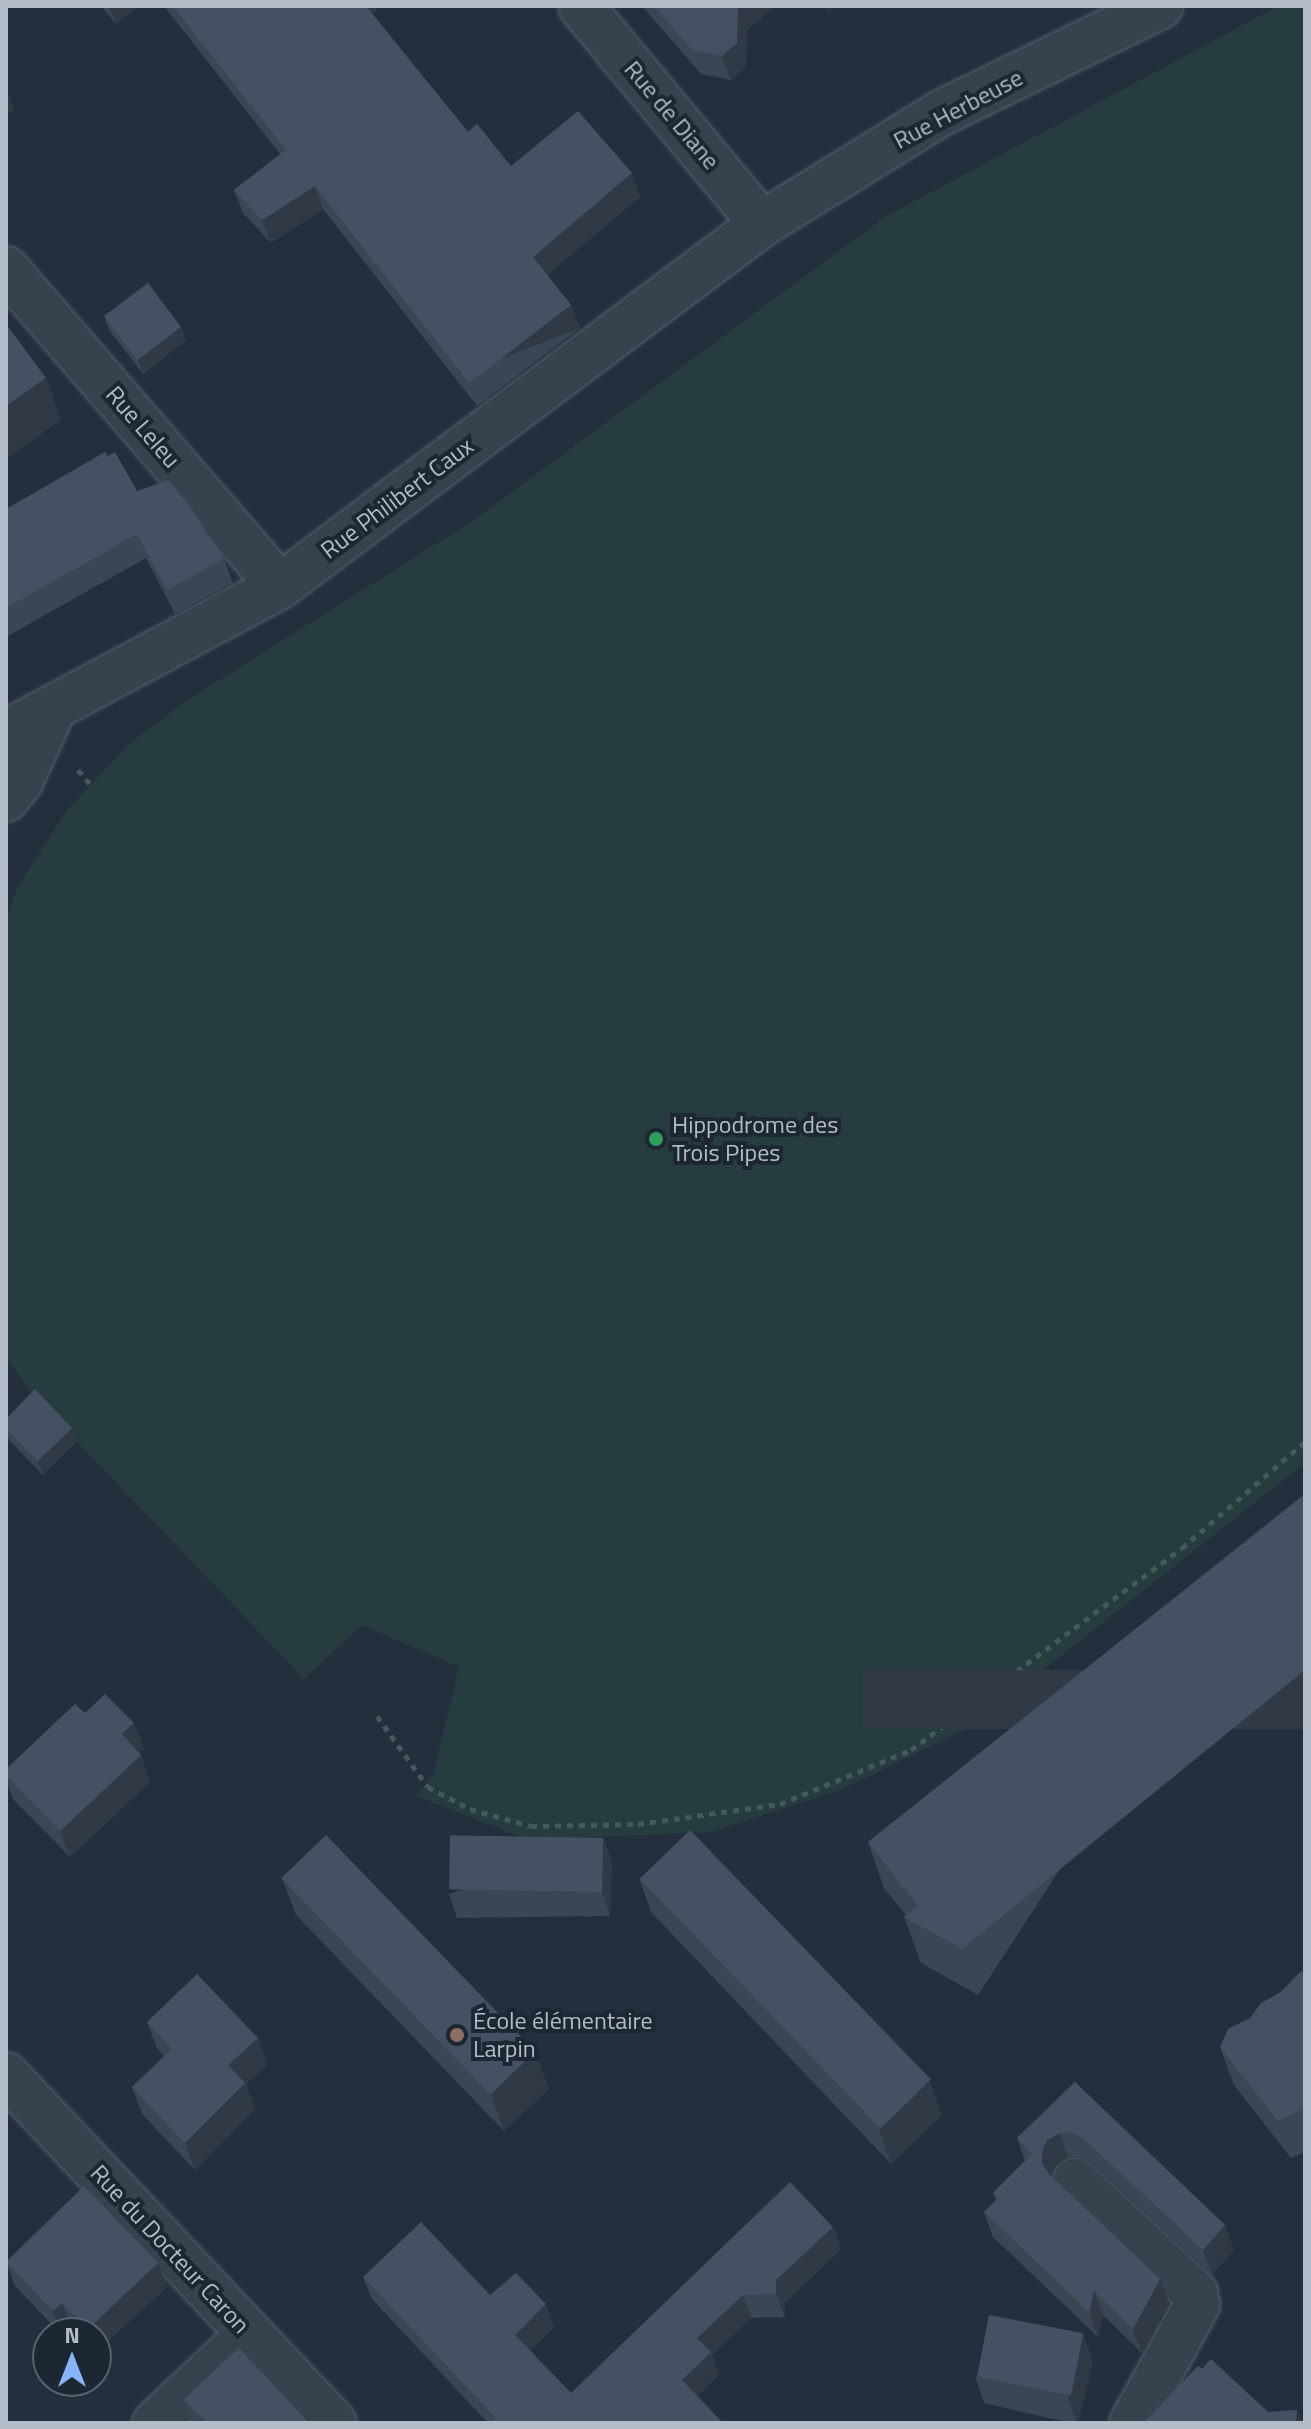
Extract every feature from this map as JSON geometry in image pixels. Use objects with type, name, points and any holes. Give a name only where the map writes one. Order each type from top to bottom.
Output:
[{"type":"street","name":"Rue de Diane","points":[[581,6],[762,224]]},
{"type":"street","name":"Rue Herbeuse","points":[[762,224],[941,113],[1160,6]]},
{"type":"street","name":"Rue Philibert Caux","points":[[6,733],[280,586],[762,224]]},
{"type":"street","name":"Rue Leleu","points":[[6,269],[280,586]]},
{"type":"street","points":[[6,799],[20,782],[54,707]]},
{"type":"street","name":"Rue du Docteur Caron","points":[[6,2075],[334,2423]]},
{"type":"street","points":[[1075,2181],[1195,2293],[1197,2305],[1132,2423]]},
{"type":"street","points":[[155,2423],[250,2334]]},
{"type":"path","points":[[377,1716],[428,1787],[470,1809],[531,1826],[638,1824],[780,1804],[911,1750],[1182,1548],[1305,1442]]},
{"type":"green space","name":"Hippodrome des Trois Pipes","points":[[1278,6],[1305,6],[1305,1463],[971,1727],[843,1789],[712,1832],[529,1840],[416,1796],[433,1775],[459,1667],[362,1625],[304,1679],[40,1403],[6,1358],[6,921],[17,888],[67,810],[130,743],[186,701],[471,522],[885,217]]},
{"type":"building","points":[[173,6],[366,6],[468,132],[477,124],[511,166],[578,111],[632,173],[533,257],[571,305],[469,383],[315,186],[262,220],[234,190],[286,150]]},
{"type":"building","points":[[654,6],[738,6],[737,43],[722,56],[692,50]]},
{"type":"building","points":[[148,283],[181,327],[137,360],[104,316]]},
{"type":"building","points":[[6,324],[46,378],[6,406]]},
{"type":"building","points":[[105,452],[108,456],[115,452],[137,491],[168,480],[189,505],[224,559],[167,590],[137,534],[6,608],[6,509]]},
{"type":"building","points":[[35,1389],[72,1428],[38,1461],[6,1429],[6,1419]]},
{"type":"building","points":[[1305,1494],[1305,1670],[962,1949],[904,1917],[918,1906],[868,1842]]},
{"type":"building","points":[[105,1694],[134,1723],[122,1734],[141,1755],[60,1831],[6,1775],[6,1769],[75,1704],[85,1713]]},
{"type":"building","points":[[690,1830],[931,2080],[881,2128],[640,1879]]},
{"type":"building","points":[[326,1835],[535,2052],[490,2095],[281,1878]]},
{"type":"building","points":[[450,1835],[603,1838],[602,1892],[449,1889]]},
{"type":"building","points":[[1305,1971],[1305,2108],[1278,2121],[1220,2047],[1228,2029],[1250,2018],[1261,2003],[1281,1992],[1300,1972]]},
{"type":"building","points":[[197,1974],[258,2038],[228,2065],[245,2083],[185,2143],[132,2087],[172,2049],[147,2022]]},
{"type":"building","points":[[1075,2082],[1225,2225],[1203,2250],[1083,2138],[1071,2132],[1060,2133],[1047,2140],[1042,2163],[1049,2174],[1160,2279],[1133,2329],[1094,2291],[1089,2312],[984,2212],[998,2198],[993,2193],[1032,2154],[1017,2138]]},
{"type":"building","points":[[790,2182],[833,2227],[776,2280],[776,2294],[743,2295],[697,2338],[711,2352],[682,2380],[723,2423],[491,2423],[496,2418],[363,2277],[421,2222],[490,2295],[516,2273],[546,2304],[515,2335],[571,2393]]},
{"type":"building","points":[[84,2186],[158,2263],[101,2317],[76,2317],[62,2303],[53,2311],[6,2262]]},
{"type":"building","points":[[989,2315],[1083,2333],[1071,2395],[977,2377]]},
{"type":"building","points":[[239,2348],[309,2423],[208,2423],[184,2399]]},
{"type":"building","points":[[1211,2359],[1268,2412],[1297,2410],[1296,2423],[1143,2423],[1198,2366],[1202,2369]]},
{"type":"place","name":"Hippodrome des Trois Pipes","points":[[656,1139]]},
{"type":"place","name":"École élémentaire Larpin","points":[[457,2035]]}]
